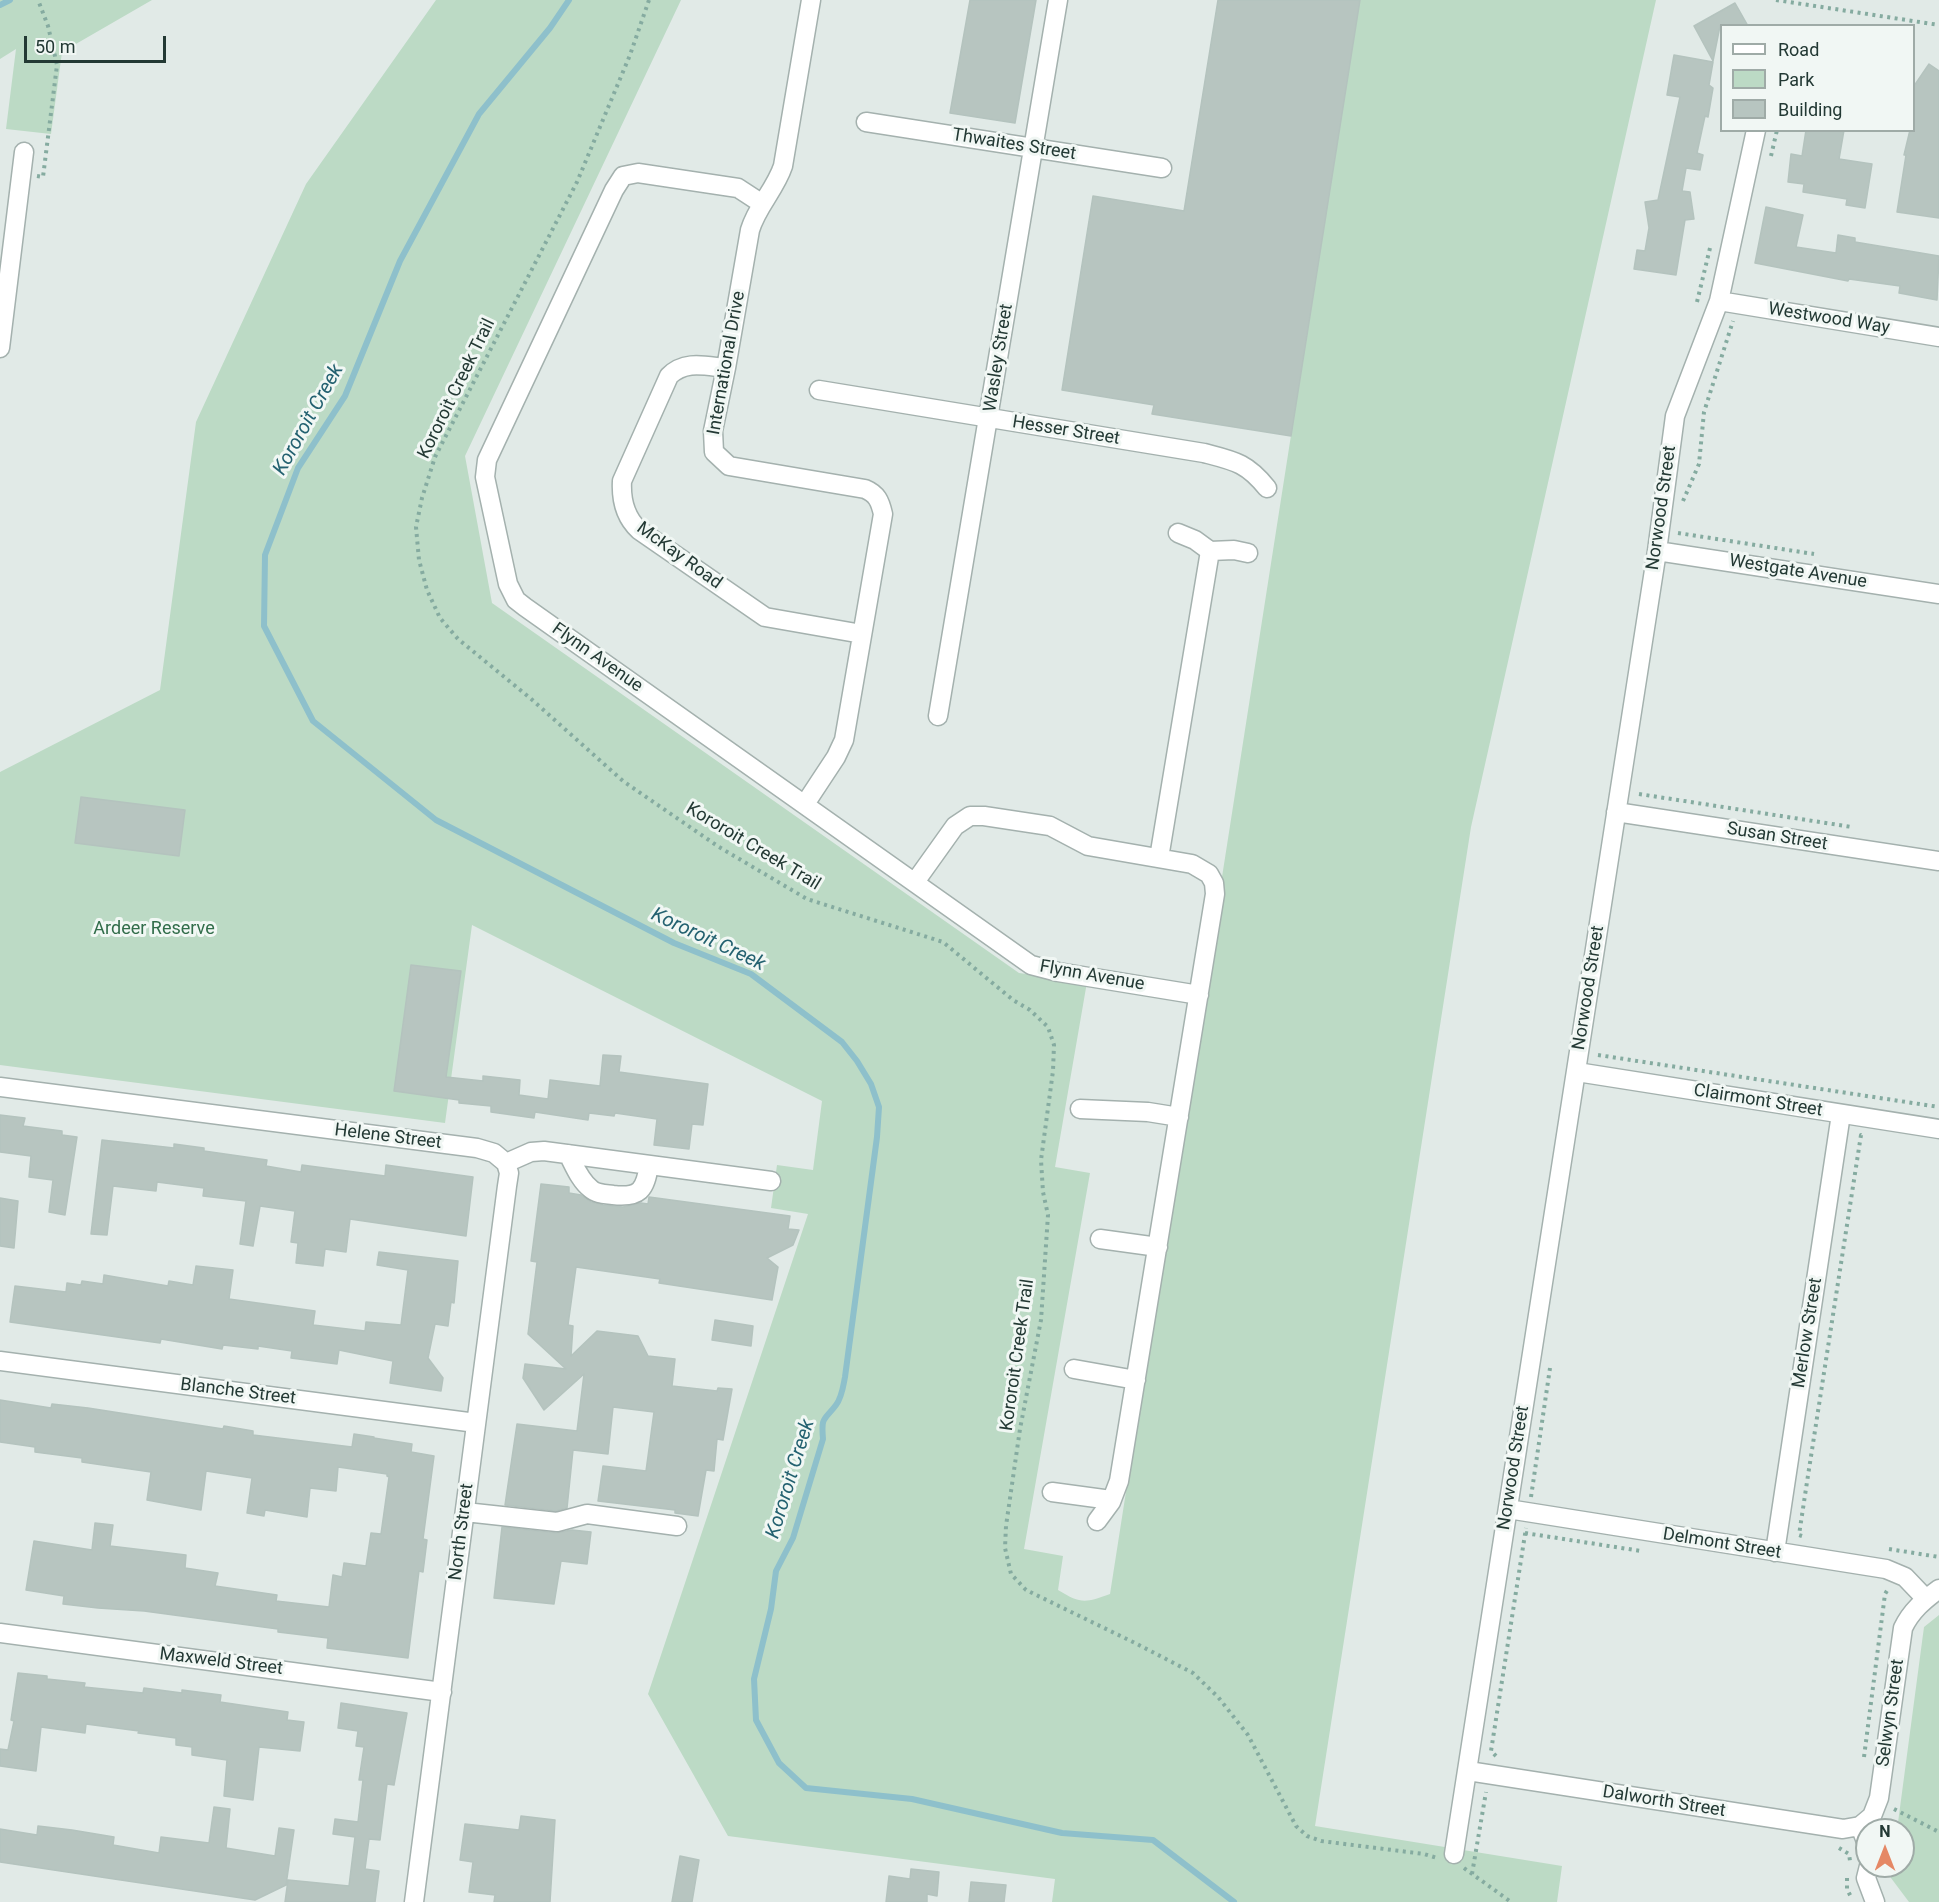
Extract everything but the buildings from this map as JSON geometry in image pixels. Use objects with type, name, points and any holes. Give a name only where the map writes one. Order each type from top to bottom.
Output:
[{"type":"street","name":"Wasley Street","points":[[938,716],[1058,0]]},
{"type":"street","name":"International Drive","points":[[805,804],[841,750],[883,514],[881,504],[876,495],[865,489],[729,466],[714,452],[713,431],[750,230],[761,203],[774,186],[783,166],[810,2]]},
{"type":"street","name":"Thwaites Street","points":[[867,122],[1162,168]]},
{"type":"street","name":"Norwood Street","points":[[1454,1860],[1616,812],[1666,552],[1675,416],[1719,301],[1756,132]]},
{"type":"street","points":[[0,348],[24,152]]},
{"type":"street","name":"Flynn Avenue","points":[[761,203],[738,188],[638,173],[623,176],[614,190],[487,460],[485,477],[508,584],[516,600],[1031,965],[1058,972],[1199,994]]},
{"type":"street","name":"Westwood Way","points":[[1719,301],[1939,337]]},
{"type":"street","name":"McKay Road","points":[[726,368],[693,364],[680,367],[669,376],[622,481],[628,517],[639,530],[756,613],[774,620],[862,634]]},
{"type":"street","name":"Hesser Street","points":[[819,390],[1204,453],[1232,460],[1255,473],[1267,488]]},
{"type":"street","points":[[1178,533],[1188,536],[1210,550],[1234,550],[1248,553]]},
{"type":"street","points":[[1159,858],[1210,550]]},
{"type":"street","name":"Westgate Avenue","points":[[1666,552],[1939,594]]},
{"type":"street","name":"Susan Street","points":[[1616,812],[1939,861]]},
{"type":"street","points":[[915,882],[955,826],[970,816],[984,816],[1050,826],[1088,846],[1181,861],[1201,868],[1209,874],[1214,883],[1215,894],[1119,1481],[1111,1500],[1097,1521]]},
{"type":"street","name":"Clairmont Street","points":[[1577,1072],[1939,1129]]},
{"type":"street","name":"Helene Street","points":[[0,1087],[477,1148],[494,1153],[506,1163]]},
{"type":"street","points":[[1080,1109],[1148,1112],[1179,1117]]},
{"type":"street","name":"Merlow Street","points":[[1775,1552],[1841,1114]]},
{"type":"street","points":[[506,1163],[538,1151],[771,1181]]},
{"type":"street","points":[[568,1154],[591,1190],[608,1195],[631,1196],[639,1192],[647,1178],[649,1165]]},
{"type":"street","name":"North Street","points":[[414,1902],[509,1173],[506,1163]]},
{"type":"street","points":[[1100,1239],[1158,1247]]},
{"type":"street","name":"Blanche Street","points":[[0,1361],[476,1423]]},
{"type":"street","points":[[1074,1370],[1136,1380]]},
{"type":"street","points":[[1052,1491],[1111,1500]]},
{"type":"street","name":"Delmont Street","points":[[1508,1509],[1886,1569],[1900,1574],[1932,1594]]},
{"type":"street","points":[[465,1512],[557,1522],[586,1514],[676,1526]]},
{"type":"street","name":"Selwyn Street","points":[[1870,1818],[1879,1798],[1903,1628],[1909,1616],[1932,1594]]},
{"type":"street","name":"Maxweld Street","points":[[0,1633],[442,1692]]},
{"type":"street","name":"Dalworth Street","points":[[1468,1772],[1843,1829],[1855,1827]]},
{"type":"street","points":[[1866,1878],[1875,1902]]},
{"type":"path","points":[[21,174],[43,177],[56,76],[57,65],[38,0]]},
{"type":"path","name":"Kororoit Creek Trail","points":[[649,0],[630,54],[578,182],[435,456],[416,527],[418,560],[427,590],[440,618],[458,639],[530,698],[623,781],[719,847],[807,898],[943,942],[1012,1000],[1030,1010],[1048,1027],[1054,1045],[1053,1071],[1041,1160],[1043,1192],[1048,1215],[1041,1320],[1020,1429],[1006,1526],[1005,1548],[1011,1574],[1026,1590],[1193,1673],[1218,1697],[1248,1735],[1296,1826],[1307,1836],[1321,1841],[1454,1860],[1511,1902]]},
{"type":"path","points":[[1776,0],[1939,25]]},
{"type":"path","points":[[1771,159],[1777,132]]},
{"type":"path","points":[[1682,512],[1683,501],[1699,464],[1704,412],[1739,304]]},
{"type":"path","points":[[1666,552],[1678,533],[1680,522]]},
{"type":"path","points":[[1678,533],[1821,555]]},
{"type":"path","points":[[1636,816],[1640,784]]},
{"type":"path","points":[[1639,794],[1858,828]]},
{"type":"path","points":[[1595,1075],[1598,1054],[1939,1107]]},
{"type":"path","points":[[1810,1537],[1799,1535],[1831,1322],[1860,1135],[1872,1137]]},
{"type":"path","points":[[1472,1874],[1551,1365]]},
{"type":"path","points":[[1886,1549],[1939,1557]]},
{"type":"path","points":[[1863,1768],[1886,1594],[1900,1574],[1908,1552]]},
{"type":"path","points":[[1491,1751],[1497,1757]]},
{"type":"path","points":[[1485,1794],[1497,1796]]},
{"type":"path","points":[[1879,1798],[1893,1809],[1939,1832]]},
{"type":"path","points":[[1839,1848],[1849,1854],[1850,1864]]},
{"type":"path","points":[[1848,1871],[1846,1883],[1855,1902]]},
{"type":"green space","points":[[0,0],[152,0],[62,52],[51,134],[6,129],[16,49],[0,59]]},
{"type":"green space","name":"Ardeer Reserve","points":[[436,0],[681,0],[465,456],[492,603],[1019,973],[1087,982],[1055,1167],[1090,1173],[1024,1549],[1063,1556],[1058,1590],[1083,1601],[1110,1594],[1359,0],[1656,0],[1471,827],[1315,1826],[1562,1866],[1557,1902],[1052,1902],[1055,1879],[728,1836],[648,1694],[808,1214],[771,1208],[777,1165],[813,1170],[822,1101],[472,925],[445,1123],[0,1065],[0,772],[160,690],[196,422],[306,184]]},
{"type":"green space","points":[[1939,1615],[1939,1902],[1909,1902],[1891,1878],[1915,1878],[1915,1818],[1899,1818],[1924,1627]]},
{"type":"waterway","name":"Kororoit Creek","points":[[0,5],[10,0]]},
{"type":"waterway","name":"Kororoit Creek","points":[[569,0],[550,28],[479,114],[400,261],[345,396],[298,468],[265,555],[264,626],[313,721],[436,820],[674,943],[751,974],[842,1042],[871,1084],[879,1107],[877,1137],[844,1384],[838,1402],[823,1422],[823,1439],[793,1538],[776,1571],[771,1609],[754,1679],[756,1720],[779,1763],[806,1788],[912,1799],[1062,1833],[1153,1840],[1234,1902]]}]
